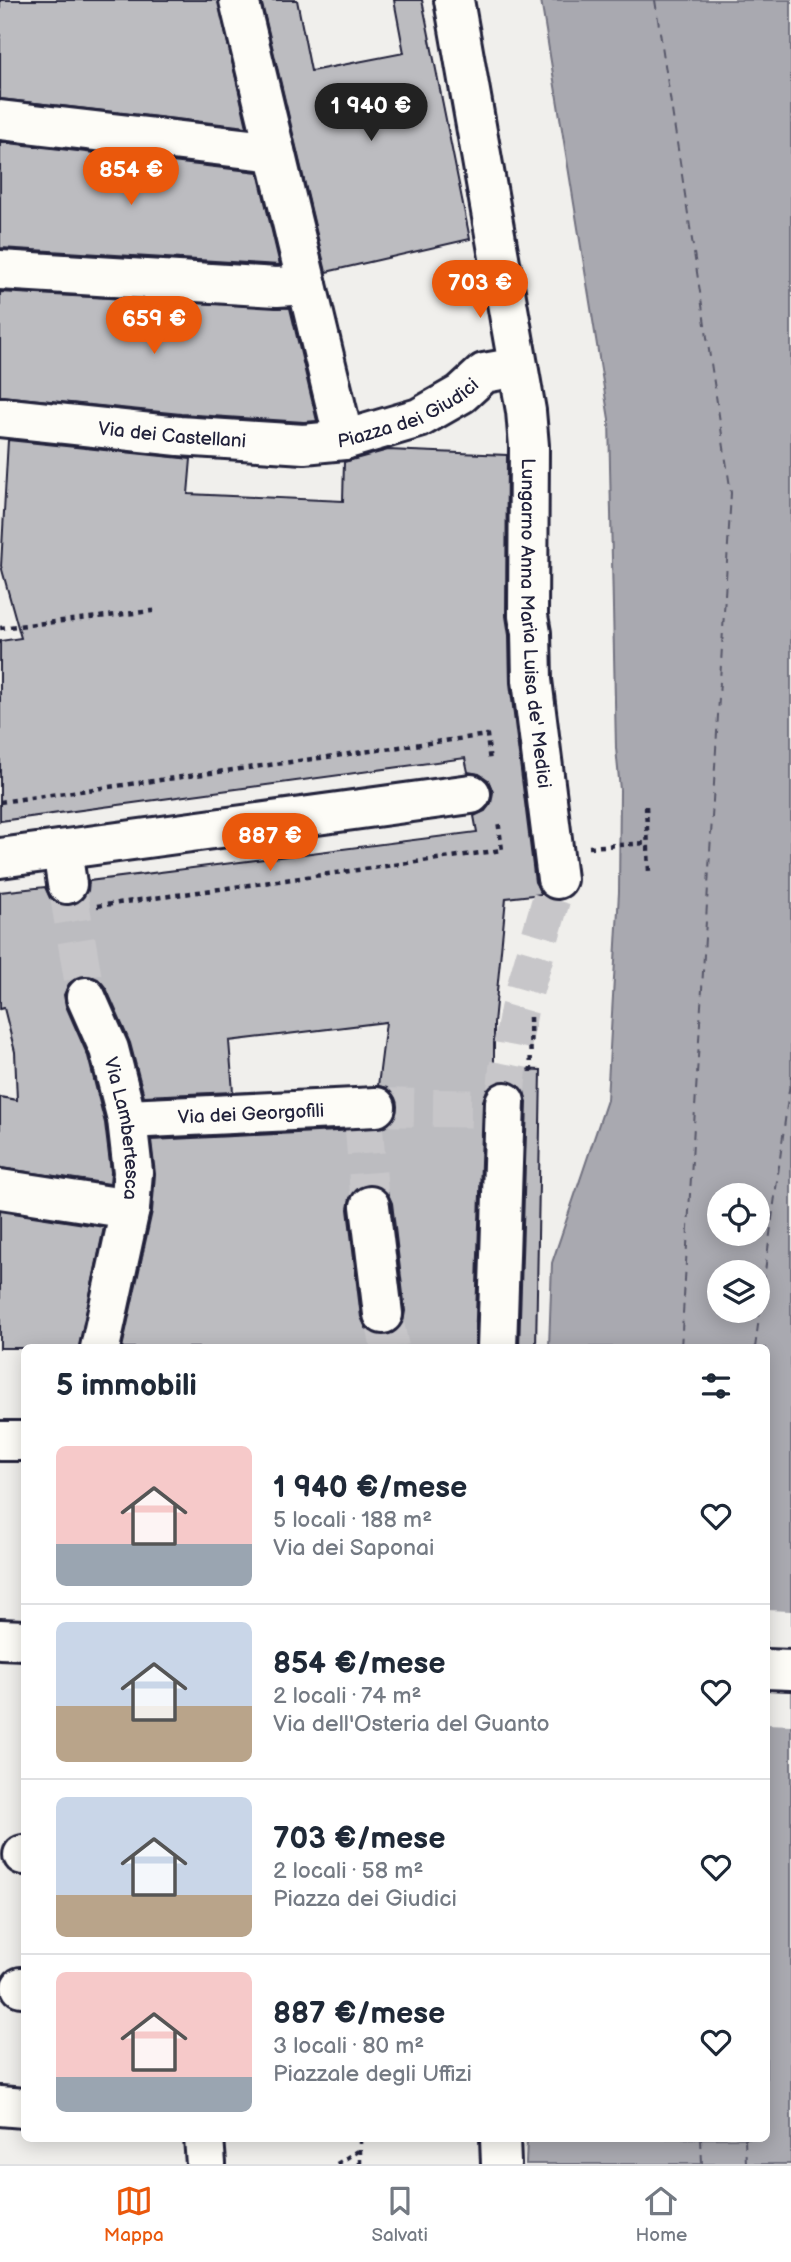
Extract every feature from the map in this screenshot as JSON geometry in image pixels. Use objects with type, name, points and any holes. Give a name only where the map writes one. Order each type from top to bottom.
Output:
[{"type":"street","name":"Piazza dei Giudici","points":[[239,0],[344,440],[419,418],[461,394],[484,373],[518,367]]},
{"type":"street","points":[[454,0],[518,367]]},
{"type":"street","points":[[0,120],[275,152]]},
{"type":"street","points":[[0,270],[277,287],[307,285]]},
{"type":"street","name":"Lungarno Anna Maria Luisa de' Medici","points":[[518,367],[529,446],[528,616],[532,680],[557,879]]},
{"type":"street","name":"Via dei Castellani","points":[[0,417],[179,436],[303,444],[344,440]]},
{"type":"street","points":[[0,858],[64,867],[471,794]]},
{"type":"street","name":"Via Lambertesca","points":[[86,997],[109,1049],[127,1119],[133,1172],[130,1209],[101,1344]]},
{"type":"street","points":[[497,1344],[501,1107]]},
{"type":"street","name":"Via dei Georgofili","points":[[127,1119],[367,1110]]},
{"type":"street","points":[[0,1189],[130,1209]]},
{"type":"street","points":[[370,1206],[383,1314]]},
{"type":"street","points":[[0,1441],[21,1441]]},
{"type":"street","points":[[0,1639],[21,1640]]},
{"type":"street","points":[[770,1669],[791,1670]]},
{"type":"street","points":[[0,2106],[21,2108]]},
{"type":"street","points":[[204,2142],[206,2164]]},
{"type":"street","points":[[500,2142],[501,2164]]},
{"type":"path","points":[[0,628],[152,611],[151,605]]},
{"type":"path","points":[[646,806],[649,872]]},
{"type":"path","points":[[610,844],[648,843]]},
{"type":"path","points":[[530,1017],[531,1070]]},
{"type":"path","points":[[360,2142],[360,2164]]},
{"type":"path","points":[[337,2164],[359,2150]]},
{"type":"shaded area","points":[[541,0],[791,0],[791,2164],[526,2164],[527,2142],[770,2142],[770,1344],[549,1344],[552,1263],[607,1100],[619,892],[620,790],[616,748],[609,419]]},
{"type":"pier","points":[[770,1610],[791,1611],[791,1725],[770,1724]]},
{"type":"building","points":[[0,0],[218,0],[247,127],[0,99]]},
{"type":"building","points":[[261,0],[297,0],[311,71],[404,53],[394,0],[422,0],[470,239],[326,272]]},
{"type":"building","points":[[0,142],[258,172],[280,265],[0,248]]},
{"type":"building","points":[[0,292],[290,308],[317,421],[181,414],[0,396]]},
{"type":"building","points":[[8,440],[191,459],[188,494],[343,501],[344,462],[388,450],[507,455],[506,616],[510,683],[535,882],[542,894],[506,898],[494,1023],[494,1068],[541,1070],[536,1344],[519,1344],[527,1102],[524,1091],[517,1084],[505,1080],[495,1082],[487,1090],[483,1101],[475,1344],[123,1344],[152,1211],[155,1174],[151,1140],[377,1129],[387,1126],[395,1118],[398,1107],[394,1095],[387,1088],[378,1086],[386,1022],[229,1041],[233,1092],[144,1096],[130,1043],[106,988],[98,979],[89,975],[78,977],[69,984],[64,995],[66,1006],[88,1056],[105,1123],[110,1184],[0,1168],[0,1097],[17,1100],[15,1052],[4,1008],[0,1009],[0,892],[45,887],[50,898],[60,905],[69,906],[81,901],[88,891],[89,881],[477,832],[474,816],[485,811],[491,803],[493,792],[488,780],[479,774],[468,772],[465,758],[0,821],[0,641],[21,638],[1,566]],"holes":[[[368,1184],[387,1192],[392,1203],[405,1311],[403,1322],[397,1331],[385,1336],[366,1328],[361,1317],[348,1209],[350,1198],[356,1189]]]},
{"type":"building","points":[[0,1211],[104,1227],[80,1344],[21,1344],[21,1348],[0,1348]]},
{"type":"ferry route","points":[[655,0],[731,493],[681,1344]]},
{"type":"ferry route","points":[[756,1344],[791,1075]]},
{"type":"ferry route","points":[[701,2142],[702,2164]]},
{"type":"ferry route","points":[[745,2142],[746,2164]]},
{"type":"tunnel","points":[[505,1102],[519,1010],[557,879]]},
{"type":"tunnel","points":[[67,884],[86,997]]},
{"type":"tunnel","points":[[376,1107],[494,1109]]},
{"type":"tunnel","points":[[363,1116],[370,1206]]},
{"type":"tunnel","points":[[383,1314],[389,1344]]}]
